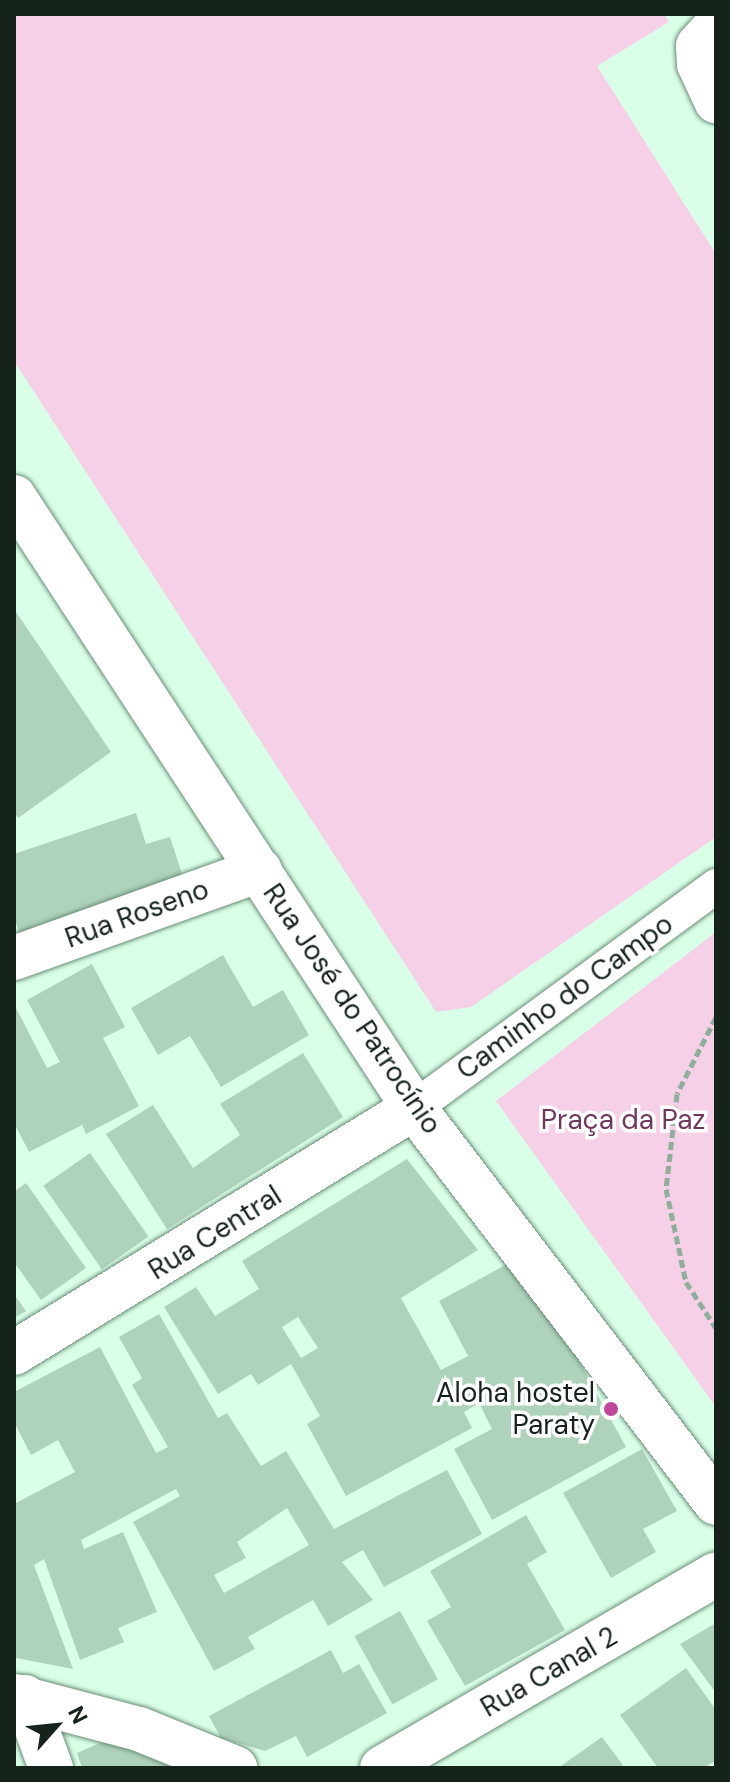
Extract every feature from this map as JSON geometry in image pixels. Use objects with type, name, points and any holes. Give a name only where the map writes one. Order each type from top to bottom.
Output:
[{"type":"street","points":[[712,93],[698,46],[716,26]]},
{"type":"street","name":"Rua José do Patrocínio","points":[[14,497],[414,1108],[716,1503]]},
{"type":"street","name":"Rua Roseno","points":[[14,958],[260,870]]},
{"type":"street","name":"Caminho do Campo","points":[[414,1108],[716,886]]},
{"type":"street","name":"Rua Central","points":[[14,1353],[414,1108]]},
{"type":"street","name":"Rua Canal 2","points":[[382,1768],[716,1574]]},
{"type":"street","points":[[20,1696],[51,1768]]},
{"type":"street","points":[[20,1696],[139,1729],[235,1768]]},
{"type":"path","points":[[716,1017],[677,1094],[666,1189],[686,1282],[716,1328]]},
{"type":"green space","points":[[14,14],[664,14],[669,22],[597,66],[716,254],[716,837],[471,1007],[436,1012],[14,361]]},
{"type":"green space","name":"Praça da Paz","points":[[716,932],[716,1407],[496,1101]]},
{"type":"building","points":[[14,609],[111,752],[18,818],[14,812]]},
{"type":"building","points":[[136,813],[146,844],[170,837],[185,883],[21,938],[14,917],[14,854]]},
{"type":"building","points":[[223,955],[253,1007],[283,990],[309,1035],[221,1087],[190,1036],[158,1055],[131,1008]]},
{"type":"building","points":[[92,964],[125,1027],[103,1038],[139,1106],[86,1134],[82,1125],[29,1152],[14,1123],[14,1004],[47,1068],[60,1062],[27,1000]]},
{"type":"building","points":[[303,1053],[343,1117],[167,1229],[106,1134],[153,1105],[193,1168],[240,1135],[220,1104]]},
{"type":"building","points":[[90,1153],[149,1237],[102,1269],[43,1186]]},
{"type":"building","points":[[407,1159],[478,1250],[401,1298],[441,1370],[468,1356],[439,1301],[513,1261],[574,1352],[626,1447],[492,1520],[454,1449],[492,1429],[479,1403],[464,1412],[472,1428],[346,1496],[307,1424],[320,1416],[291,1364],[258,1385],[251,1374],[218,1394],[164,1307],[196,1287],[215,1316],[259,1289],[242,1261]],"holes":[[[298,1317],[318,1348],[301,1358],[282,1327]]]},
{"type":"building","points":[[26,1183],[86,1268],[41,1300],[14,1262],[14,1192]]},
{"type":"building","points":[[14,1294],[26,1311],[14,1318]]},
{"type":"building","points":[[159,1314],[218,1418],[227,1413],[261,1466],[286,1451],[334,1529],[447,1470],[482,1534],[384,1587],[363,1550],[342,1562],[373,1600],[328,1626],[313,1600],[248,1637],[255,1649],[214,1671],[133,1522],[180,1496],[176,1489],[81,1540],[84,1549],[123,1532],[157,1612],[118,1628],[124,1642],[80,1660],[44,1559],[34,1565],[73,1669],[16,1658],[14,1504],[75,1472],[58,1440],[31,1455],[14,1422],[14,1392],[100,1347],[156,1453],[168,1447],[132,1385],[142,1378],[119,1337]],"holes":[[[287,1508],[309,1545],[224,1593],[214,1575],[246,1558],[237,1542]]]},
{"type":"building","points":[[642,1449],[677,1511],[643,1529],[656,1552],[611,1578],[563,1493]]},
{"type":"building","points":[[526,1515],[547,1552],[527,1564],[565,1630],[465,1686],[427,1621],[451,1607],[430,1571]]},
{"type":"building","points":[[400,1611],[438,1679],[392,1704],[355,1636]]},
{"type":"building","points":[[716,1623],[716,1693],[680,1644]]},
{"type":"building","points":[[331,1650],[343,1673],[359,1664],[387,1713],[307,1757],[296,1736],[265,1751],[221,1738],[209,1716]]},
{"type":"building","points":[[686,1668],[716,1710],[716,1760],[704,1768],[658,1768],[620,1715]]},
{"type":"building","points":[[602,1737],[625,1768],[558,1768]]},
{"type":"building","points":[[107,1740],[176,1768],[82,1768],[77,1753]]},
{"type":"place","name":"Aloha hostel Paraty","points":[[611,1409]]}]
